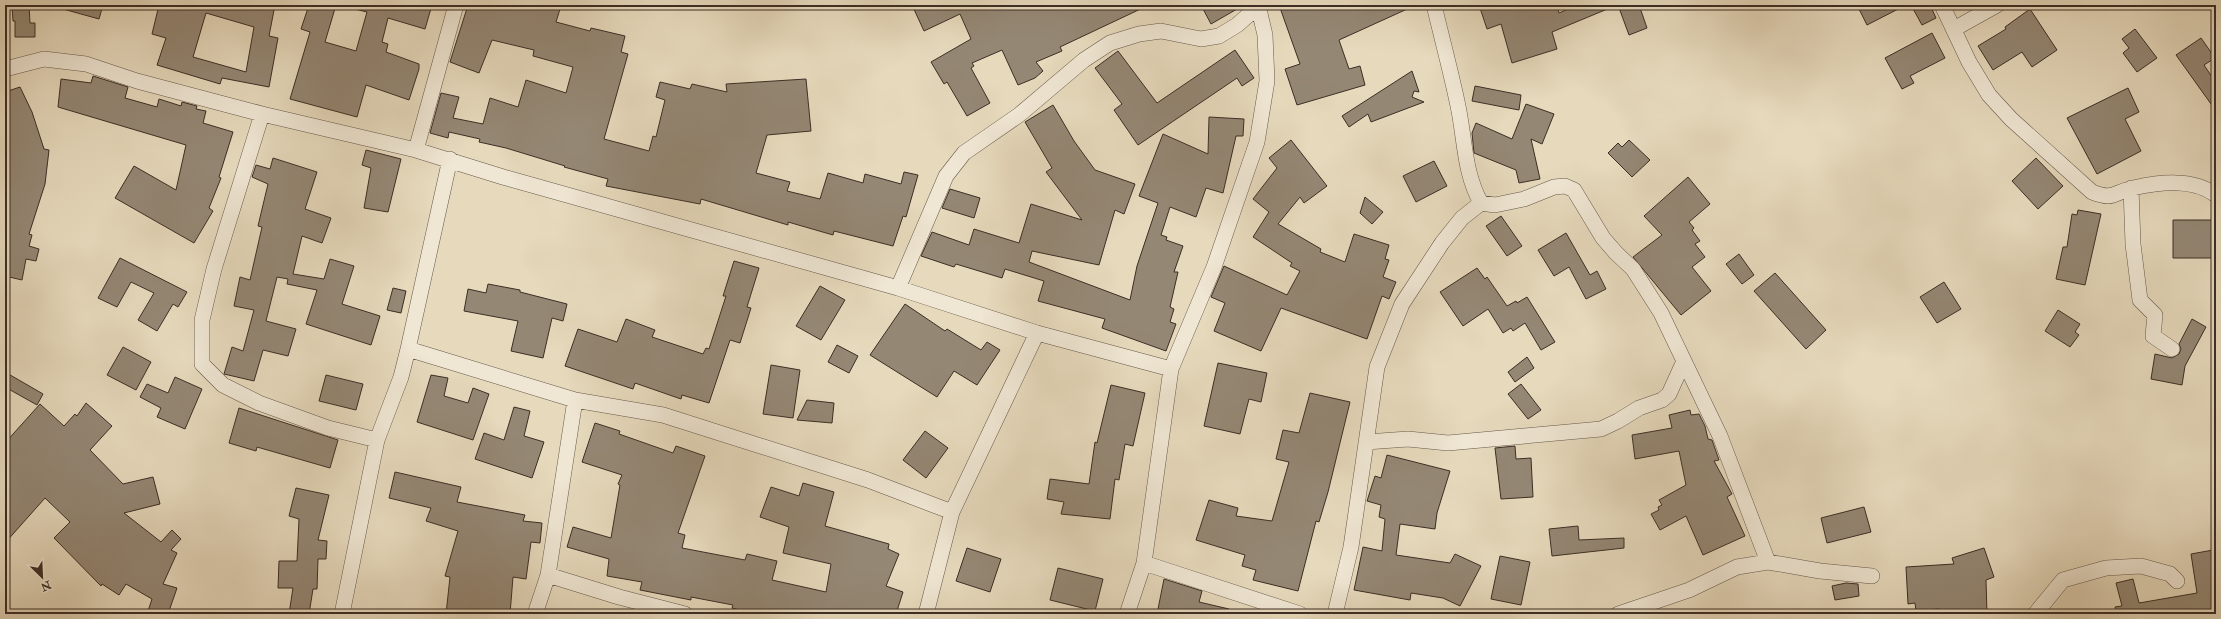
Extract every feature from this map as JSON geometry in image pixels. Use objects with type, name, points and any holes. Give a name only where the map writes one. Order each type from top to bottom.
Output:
[{"type":"street","points":[[416,150],[456,5]]},
{"type":"street","points":[[898,288],[946,176],[964,153],[1019,115],[1084,60],[1110,43],[1139,34],[1161,31],[1201,39],[1219,36],[1237,25],[1253,11],[1253,5]]},
{"type":"street","points":[[1127,614],[1144,563],[1171,369],[1214,267],[1257,142],[1267,81],[1265,35],[1258,5]]},
{"type":"street","points":[[1434,5],[1458,107],[1468,170],[1475,192],[1481,203]]},
{"type":"street","points":[[1942,5],[1969,62],[1989,95],[2011,119],[2092,192],[2104,196],[2115,196],[2131,188],[2186,183],[2206,187],[2216,195]]},
{"type":"street","points":[[1954,29],[1997,5]]},
{"type":"street","points":[[5,68],[44,59],[86,64],[138,81],[262,114],[416,150],[503,177],[898,288],[1037,333],[1171,369]]},
{"type":"street","points":[[262,114],[214,269],[202,320],[202,364],[223,385],[259,403],[328,428],[377,440]]},
{"type":"street","points":[[342,614],[377,440],[401,376],[408,350],[450,160]]},
{"type":"street","points":[[1335,614],[1351,547],[1377,367],[1402,304],[1442,243],[1462,218],[1481,203],[1495,205],[1524,199],[1554,187],[1565,186],[1574,190],[1603,238],[1616,253],[1633,268],[1661,313],[1720,436],[1768,562]]},
{"type":"street","points":[[2131,188],[2133,244],[2140,300],[2155,315],[2152,336],[2172,349]]},
{"type":"street","points":[[926,614],[952,512],[1037,333]]},
{"type":"street","points":[[408,350],[575,400],[663,415],[868,480],[952,512]]},
{"type":"street","points":[[1366,442],[1408,440],[1448,442],[1601,429],[1618,421],[1639,408],[1662,400],[1669,394],[1684,361]]},
{"type":"street","points":[[535,614],[548,575],[575,400]]},
{"type":"street","points":[[1618,614],[1688,590],[1737,567],[1768,562],[1820,571],[1872,576]]},
{"type":"street","points":[[1144,563],[1300,614]]},
{"type":"street","points":[[2035,614],[2063,580],[2106,568],[2141,566],[2170,574],[2177,581]]},
{"type":"street","points":[[548,575],[619,597],[686,614]]},
{"type":"building","points":[[12,5],[29,5],[30,23],[35,23],[35,37],[15,37],[15,21],[13,21]]},
{"type":"building","points":[[64,5],[103,5],[99,19],[63,9]]},
{"type":"building","points":[[159,5],[275,5],[269,36],[278,38],[269,87],[222,78],[220,84],[157,65],[166,38],[152,34]],"holes":[[[206,13],[254,27],[246,72],[193,57]]]},
{"type":"building","points":[[309,5],[336,5],[325,42],[356,51],[367,12],[355,9],[356,5],[432,5],[425,29],[388,18],[382,42],[388,44],[386,52],[419,64],[419,69],[409,100],[366,85],[357,117],[290,99],[310,32],[301,29]]},
{"type":"building","points":[[468,5],[547,5],[560,9],[556,22],[590,31],[591,28],[625,36],[621,52],[628,54],[604,139],[649,151],[653,136],[656,137],[665,100],[656,97],[660,82],[690,89],[692,84],[727,92],[726,84],[806,79],[811,131],[767,135],[756,173],[790,182],[787,191],[820,199],[828,173],[863,183],[865,174],[901,184],[904,172],[918,175],[906,217],[903,216],[893,246],[834,231],[833,235],[788,222],[788,225],[701,199],[700,204],[606,186],[608,179],[564,167],[565,166],[506,148],[479,142],[480,139],[449,132],[448,138],[430,133],[441,93],[459,97],[453,118],[483,124],[490,98],[518,107],[526,80],[566,93],[573,67],[533,56],[534,50],[492,40],[479,73],[450,62]]},
{"type":"building","points":[[912,5],[1149,5],[1060,47],[1062,51],[1036,62],[1043,71],[1035,78],[1018,85],[1002,50],[972,63],[974,66],[971,68],[990,103],[967,116],[947,82],[944,84],[931,62],[971,39],[960,14],[924,31]]},
{"type":"building","points":[[1201,5],[1244,5],[1211,24]]},
{"type":"building","points":[[1279,5],[1416,5],[1339,40],[1349,69],[1360,66],[1365,85],[1297,105],[1285,69],[1300,64]]},
{"type":"building","points":[[1479,5],[1557,5],[1559,13],[1577,5],[1617,5],[1552,32],[1557,49],[1512,63],[1501,24],[1487,29]]},
{"type":"building","points":[[1618,5],[1639,5],[1647,28],[1629,35]]},
{"type":"building","points":[[1857,5],[1906,5],[1867,25]]},
{"type":"building","points":[[1911,5],[1930,5],[1936,18],[1922,25]]},
{"type":"building","points":[[2030,9],[2057,50],[2032,67],[2022,52],[1993,70],[1978,46],[2006,29],[2005,27]]},
{"type":"building","points":[[2135,29],[2157,58],[2137,72],[2123,53],[2129,48],[2122,39]]},
{"type":"building","points":[[1932,33],[1945,58],[1910,76],[1914,83],[1902,89],[1885,58]]},
{"type":"building","points":[[2201,38],[2215,58],[2204,65],[2216,83],[2216,111],[2176,55]]},
{"type":"building","points":[[1235,50],[1254,78],[1242,86],[1237,78],[1138,145],[1114,110],[1122,104],[1095,68],[1118,51],[1157,103]]},
{"type":"building","points":[[1412,71],[1419,92],[1414,91],[1412,97],[1424,102],[1371,122],[1368,114],[1349,127],[1342,116]]},
{"type":"building","points":[[93,76],[128,87],[125,98],[157,107],[159,99],[181,106],[182,102],[197,106],[196,109],[206,111],[203,123],[233,132],[219,177],[221,178],[209,208],[213,211],[194,243],[115,198],[134,166],[176,190],[186,145],[58,107],[61,79],[91,83]]},
{"type":"building","points":[[1475,86],[1521,95],[1519,110],[1472,101]]},
{"type":"building","points":[[20,87],[32,112],[44,149],[49,150],[45,184],[29,234],[32,235],[29,246],[39,249],[36,261],[26,259],[22,280],[5,276],[5,233],[8,222],[5,222],[5,92]]},
{"type":"building","points":[[2128,88],[2139,112],[2125,119],[2141,151],[2097,174],[2067,118]]},
{"type":"building","points":[[1526,104],[1554,114],[1542,144],[1531,139],[1540,179],[1519,183],[1516,170],[1474,153],[1472,133],[1476,123],[1512,139]]},
{"type":"building","points":[[1053,105],[1074,141],[1095,170],[1135,184],[1124,214],[1115,210],[1099,265],[1032,251],[1029,262],[1130,300],[1137,266],[1158,203],[1139,196],[1163,134],[1208,154],[1209,117],[1244,119],[1243,136],[1236,136],[1223,193],[1206,188],[1196,217],[1170,207],[1161,235],[1167,237],[1166,240],[1183,246],[1174,272],[1178,272],[1170,307],[1174,309],[1170,322],[1176,324],[1166,351],[1102,328],[1105,319],[1038,301],[1044,281],[1005,269],[1002,278],[956,264],[954,267],[921,256],[932,232],[969,245],[974,229],[1019,243],[1031,204],[1082,220],[1046,172],[1052,168],[1025,122]]},
{"type":"building","points":[[1291,140],[1327,186],[1304,203],[1300,197],[1278,224],[1321,249],[1320,252],[1345,262],[1354,234],[1389,245],[1385,259],[1389,260],[1383,277],[1396,282],[1389,299],[1382,296],[1367,339],[1281,308],[1261,351],[1214,331],[1225,303],[1211,297],[1224,266],[1287,295],[1300,271],[1290,266],[1292,263],[1253,237],[1269,212],[1253,199],[1277,168],[1269,158]]},
{"type":"building","points":[[1629,140],[1650,160],[1632,177],[1608,153],[1618,143],[1622,147]]},
{"type":"building","points":[[366,150],[401,159],[388,212],[364,208],[371,168],[362,165]]},
{"type":"building","points":[[273,158],[317,172],[305,209],[331,218],[322,243],[302,236],[293,274],[324,279],[330,259],[354,266],[342,304],[380,316],[371,345],[306,324],[317,290],[287,284],[288,279],[277,277],[266,321],[296,329],[288,356],[263,350],[254,381],[224,374],[232,347],[243,351],[254,310],[234,306],[240,277],[250,280],[262,227],[258,226],[268,184],[252,177],[256,165],[270,169]]},
{"type":"building","points":[[2036,158],[2063,186],[2038,209],[2012,181]]},
{"type":"building","points":[[1434,161],[1447,186],[1416,202],[1403,176]]},
{"type":"building","points":[[1688,177],[1710,204],[1689,222],[1694,228],[1692,230],[1700,241],[1695,244],[1705,257],[1692,267],[1711,291],[1681,315],[1633,257],[1662,235],[1644,216]]},
{"type":"building","points":[[950,189],[980,198],[974,218],[942,208]]},
{"type":"building","points":[[1365,197],[1383,212],[1372,224],[1360,213]]},
{"type":"building","points":[[2078,210],[2101,214],[2085,285],[2056,279],[2063,247],[2067,247],[2072,214],[2077,215]]},
{"type":"building","points":[[1501,216],[1522,246],[1507,256],[1486,226]]},
{"type":"building","points":[[2173,220],[2216,220],[2216,258],[2173,258]]},
{"type":"building","points":[[1566,233],[1590,275],[1597,271],[1606,289],[1586,299],[1569,267],[1554,276],[1538,250]]},
{"type":"building","points":[[1739,254],[1754,275],[1742,284],[1726,264]]},
{"type":"building","points":[[120,258],[187,292],[178,307],[173,304],[157,331],[138,320],[154,293],[131,282],[117,307],[98,298]]},
{"type":"building","points":[[734,261],[759,268],[747,307],[751,308],[740,343],[730,340],[709,403],[682,395],[681,399],[635,383],[633,389],[565,366],[578,329],[617,342],[626,319],[655,330],[652,337],[703,354],[706,348],[709,349],[726,296],[723,296]]},
{"type":"building","points":[[1477,268],[1485,279],[1487,277],[1507,306],[1516,301],[1517,303],[1527,297],[1555,342],[1541,350],[1525,323],[1513,331],[1511,328],[1503,333],[1488,309],[1463,326],[1440,292]]},
{"type":"building","points":[[1775,273],[1826,330],[1806,349],[1754,291]]},
{"type":"building","points":[[1944,282],[1961,309],[1937,323],[1920,297]]},
{"type":"building","points":[[488,284],[520,290],[520,292],[567,304],[563,321],[552,318],[543,358],[511,351],[518,321],[464,311],[468,289],[486,293]]},
{"type":"building","points":[[820,286],[845,300],[821,340],[796,326]]},
{"type":"building","points":[[393,288],[406,291],[401,313],[387,310]]},
{"type":"building","points":[[905,304],[945,331],[947,329],[981,350],[987,342],[1000,350],[977,385],[954,371],[937,397],[870,355]]},
{"type":"building","points":[[2058,310],[2080,324],[2075,332],[2079,335],[2070,347],[2045,331]]},
{"type":"building","points":[[2192,319],[2206,327],[2185,366],[2182,385],[2151,379],[2155,354],[2172,358],[2179,354],[2181,349],[2179,344]]},
{"type":"building","points":[[837,345],[858,356],[849,373],[828,362]]},
{"type":"building","points":[[123,347],[151,362],[136,390],[107,375]]},
{"type":"building","points":[[1527,357],[1534,368],[1515,382],[1508,372]]},
{"type":"building","points":[[1218,363],[1267,373],[1261,402],[1249,399],[1240,434],[1204,426]]},
{"type":"building","points":[[771,365],[800,370],[793,418],[763,414]]},
{"type":"building","points":[[5,372],[43,394],[37,405],[5,387]]},
{"type":"building","points":[[326,375],[363,384],[356,410],[319,401]]},
{"type":"building","points":[[431,375],[448,378],[444,396],[468,403],[473,388],[489,394],[473,440],[417,422]]},
{"type":"building","points":[[175,377],[202,389],[185,429],[157,417],[161,408],[140,397],[147,384],[168,393]]},
{"type":"building","points":[[1521,384],[1541,410],[1528,419],[1508,394]]},
{"type":"building","points":[[1111,385],[1145,393],[1133,446],[1125,444],[1119,480],[1115,479],[1110,519],[1061,514],[1064,502],[1047,499],[1050,479],[1089,484],[1095,442],[1097,443]]},
{"type":"building","points":[[1310,393],[1350,402],[1328,492],[1319,522],[1316,521],[1298,591],[1253,580],[1256,570],[1242,566],[1245,555],[1196,540],[1209,500],[1238,508],[1236,516],[1272,521],[1289,462],[1276,459],[1283,430],[1299,433]]},
{"type":"building","points":[[807,400],[834,403],[832,423],[797,420]]},
{"type":"building","points":[[86,403],[112,426],[90,450],[123,484],[153,477],[160,504],[124,513],[161,542],[172,530],[181,539],[171,550],[177,553],[163,584],[177,588],[168,614],[147,614],[152,599],[126,584],[119,595],[102,584],[101,586],[54,538],[70,522],[45,498],[5,543],[5,443],[40,404],[64,426],[75,414],[77,416]]},
{"type":"building","points":[[514,407],[530,411],[524,436],[544,442],[532,478],[475,459],[484,433],[504,440]]},
{"type":"building","points":[[239,408],[338,440],[330,468],[257,447],[256,451],[229,443]]},
{"type":"building","points":[[1690,410],[1691,415],[1699,414],[1705,426],[1708,439],[1712,440],[1719,460],[1714,461],[1732,494],[1727,497],[1745,536],[1703,555],[1686,516],[1660,530],[1651,514],[1659,510],[1658,507],[1662,505],[1659,500],[1686,485],[1679,451],[1635,459],[1632,435],[1672,428],[1669,415]]},
{"type":"building","points":[[595,423],[620,431],[619,434],[673,453],[676,446],[705,456],[678,533],[685,535],[682,548],[745,560],[747,554],[777,561],[772,580],[826,592],[831,564],[783,553],[789,527],[760,517],[771,487],[799,496],[803,483],[834,492],[825,526],[889,544],[888,549],[899,554],[886,586],[903,592],[896,614],[755,614],[732,608],[733,605],[691,597],[691,600],[640,590],[642,582],[607,576],[609,559],[567,547],[573,527],[611,538],[620,485],[618,484],[622,475],[582,462]]},
{"type":"building","points":[[925,431],[948,448],[926,478],[903,460]]},
{"type":"building","points":[[1515,446],[1516,459],[1531,458],[1533,497],[1501,499],[1495,448]]},
{"type":"building","points":[[1387,455],[1450,471],[1437,513],[1435,529],[1400,524],[1396,555],[1450,563],[1455,554],[1481,566],[1460,606],[1443,598],[1411,593],[1410,600],[1354,590],[1363,547],[1382,551],[1385,519],[1379,517],[1381,505],[1367,501],[1375,476],[1381,478]]},
{"type":"building","points":[[395,472],[461,487],[457,502],[525,515],[523,521],[542,523],[540,543],[531,542],[526,579],[513,577],[510,614],[446,614],[450,577],[445,576],[458,531],[426,521],[431,508],[389,498]]},
{"type":"building","points":[[296,488],[329,495],[318,540],[327,541],[326,559],[318,559],[317,589],[313,589],[309,614],[289,614],[293,588],[278,588],[279,561],[297,561],[299,519],[289,516]]},
{"type":"building","points":[[1864,507],[1871,532],[1827,543],[1821,518]]},
{"type":"building","points":[[1578,526],[1579,540],[1624,538],[1624,548],[1552,556],[1549,529]]},
{"type":"building","points":[[967,548],[1001,559],[990,592],[956,581]]},
{"type":"building","points":[[1984,548],[1994,577],[1986,580],[1987,614],[1956,614],[1956,610],[1939,611],[1939,609],[1916,611],[1915,603],[1908,604],[1906,567],[1954,564],[1952,558]]},
{"type":"building","points":[[2213,550],[2216,566],[2216,614],[2116,614],[2115,607],[2122,606],[2116,583],[2133,579],[2139,603],[2197,593],[2191,554]]},
{"type":"building","points":[[1500,556],[1530,562],[1521,605],[1491,599]]},
{"type":"building","points":[[1058,568],[1103,579],[1095,611],[1050,600]]},
{"type":"building","points":[[1164,579],[1202,591],[1199,602],[1229,609],[1228,614],[1157,614]]},
{"type":"building","points":[[1846,583],[1858,584],[1859,596],[1835,600],[1832,586]]}]
